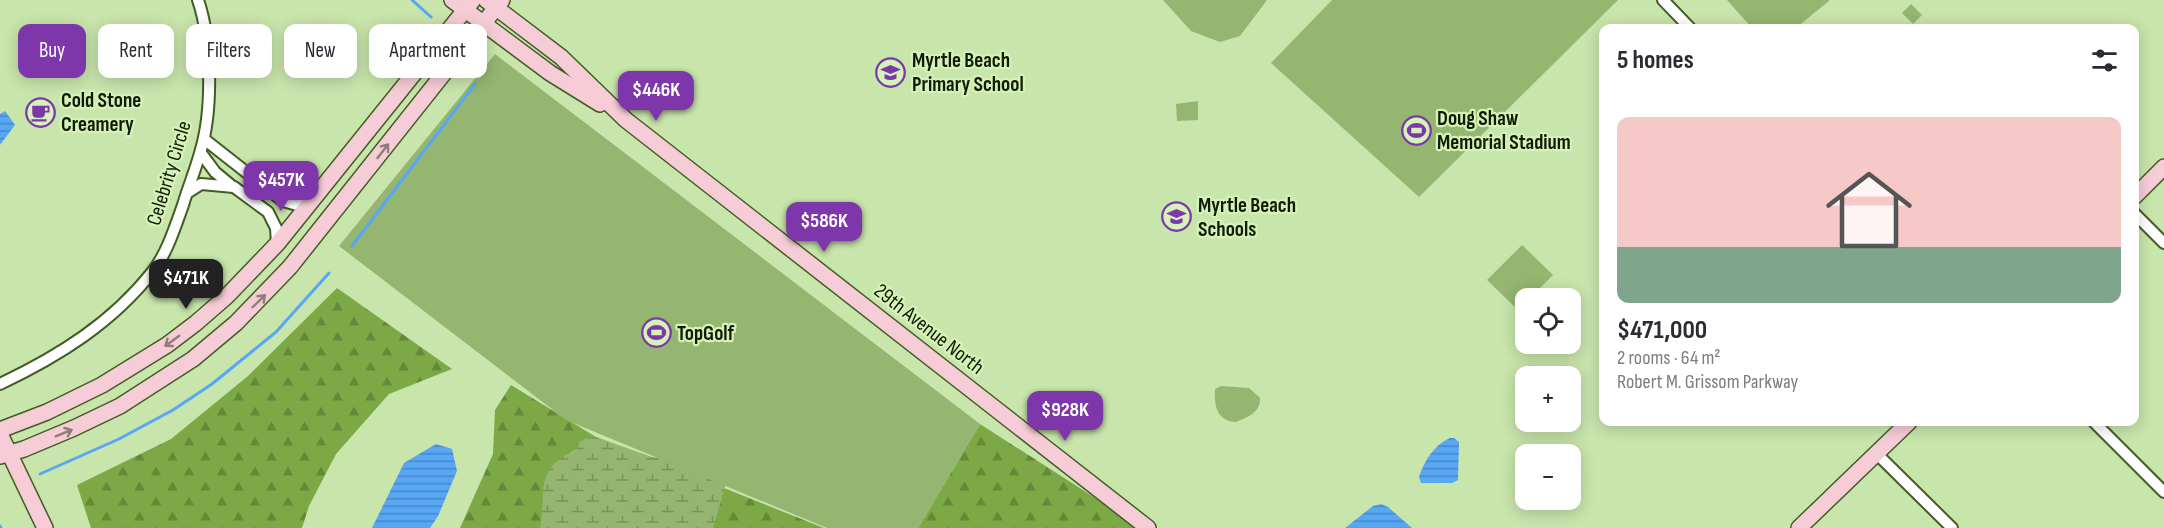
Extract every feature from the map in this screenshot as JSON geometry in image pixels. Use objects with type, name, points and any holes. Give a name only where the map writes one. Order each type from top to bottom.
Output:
[{"type":"main road","points":[[45,528],[4,454],[0,432],[80,397],[142,362],[196,323],[219,303],[277,244],[312,201],[463,3]]},
{"type":"main road","name":"29th Avenue North","points":[[463,3],[483,23],[550,74],[626,120]]},
{"type":"main road","points":[[4,454],[74,428],[120,406],[193,359],[236,323],[290,267],[483,23],[494,3]]},
{"type":"main road","name":"29th Avenue North","points":[[494,3],[561,57],[626,120],[1149,528]]},
{"type":"main road","points":[[2139,192],[2164,168]]},
{"type":"main road","points":[[1799,528],[1905,426]]},
{"type":"street","name":"Celebrity Circle","points":[[0,384],[40,365],[73,345],[112,313],[137,290],[154,269],[168,244],[204,139],[209,69],[204,26],[198,0]]},
{"type":"street","points":[[1663,0],[1686,24]]},
{"type":"street","points":[[204,139],[283,201],[297,204],[312,201]]},
{"type":"street","points":[[201,153],[215,172],[268,212],[276,228],[277,244]]},
{"type":"street","points":[[187,193],[201,184],[234,187]]},
{"type":"street","points":[[2139,218],[2164,243]]},
{"type":"street","points":[[2098,426],[2164,492]]},
{"type":"street","points":[[1877,454],[1952,528]]},
{"type":"green space","points":[[1163,0],[1267,0],[1240,36],[1220,42],[1191,31]]},
{"type":"green space","name":"Doug Shaw Memorial Stadium","points":[[1332,0],[1618,0],[1419,197],[1271,63]]},
{"type":"green space","points":[[1727,0],[1830,0],[1801,24],[1748,24]]},
{"type":"green space","points":[[1911,4],[1922,15],[1913,24],[1902,13]]},
{"type":"green space","name":"TopGolf","points":[[495,54],[980,424],[918,528],[827,528],[566,420],[339,246],[476,78],[487,78],[487,64]]},
{"type":"green space","points":[[1198,101],[1198,120],[1177,121],[1176,104]]},
{"type":"green space","points":[[1522,245],[1553,275],[1540,288],[1515,288],[1515,307],[1487,280]]},
{"type":"green space","points":[[337,288],[452,369],[389,394],[336,454],[309,506],[302,528],[91,528],[77,485],[171,439],[248,376]]},
{"type":"green space","points":[[511,385],[596,437],[824,528],[460,528],[493,454],[495,410]]},
{"type":"green space","points":[[1221,386],[1249,388],[1260,398],[1258,407],[1249,416],[1236,422],[1225,419],[1218,412],[1215,401],[1215,389]]},
{"type":"green space","points":[[980,424],[1142,528],[918,528]]},
{"type":"green space","points":[[596,437],[652,457],[718,461],[724,469],[725,487],[713,528],[540,528],[543,490],[548,472],[564,456],[578,448],[577,444],[585,438]]},
{"type":"water","points":[[5,111],[15,125],[0,145],[0,114]]},
{"type":"water","points":[[1450,438],[1459,442],[1458,480],[1452,483],[1421,483],[1419,477],[1427,459],[1434,449]]},
{"type":"water","points":[[436,444],[452,449],[457,471],[438,516],[430,528],[372,528],[404,463]]},
{"type":"water","points":[[1381,504],[1388,507],[1412,528],[1345,528],[1373,506]]},
{"type":"waterway","points":[[412,0],[431,17]]},
{"type":"waterway","points":[[352,246],[475,84]]},
{"type":"waterway","points":[[40,474],[119,439],[173,410],[212,384],[276,332],[329,273]]},
{"type":"place","name":"Myrtle Beach Primary School","points":[[891,72]]},
{"type":"place","name":"Cold Stone Creamery","points":[[40,112]]},
{"type":"place","name":"Doug Shaw Memorial Stadium","points":[[1416,130]]},
{"type":"place","name":"Myrtle Beach Schools","points":[[1177,217]]},
{"type":"place","name":"TopGolf","points":[[656,333]]}]
